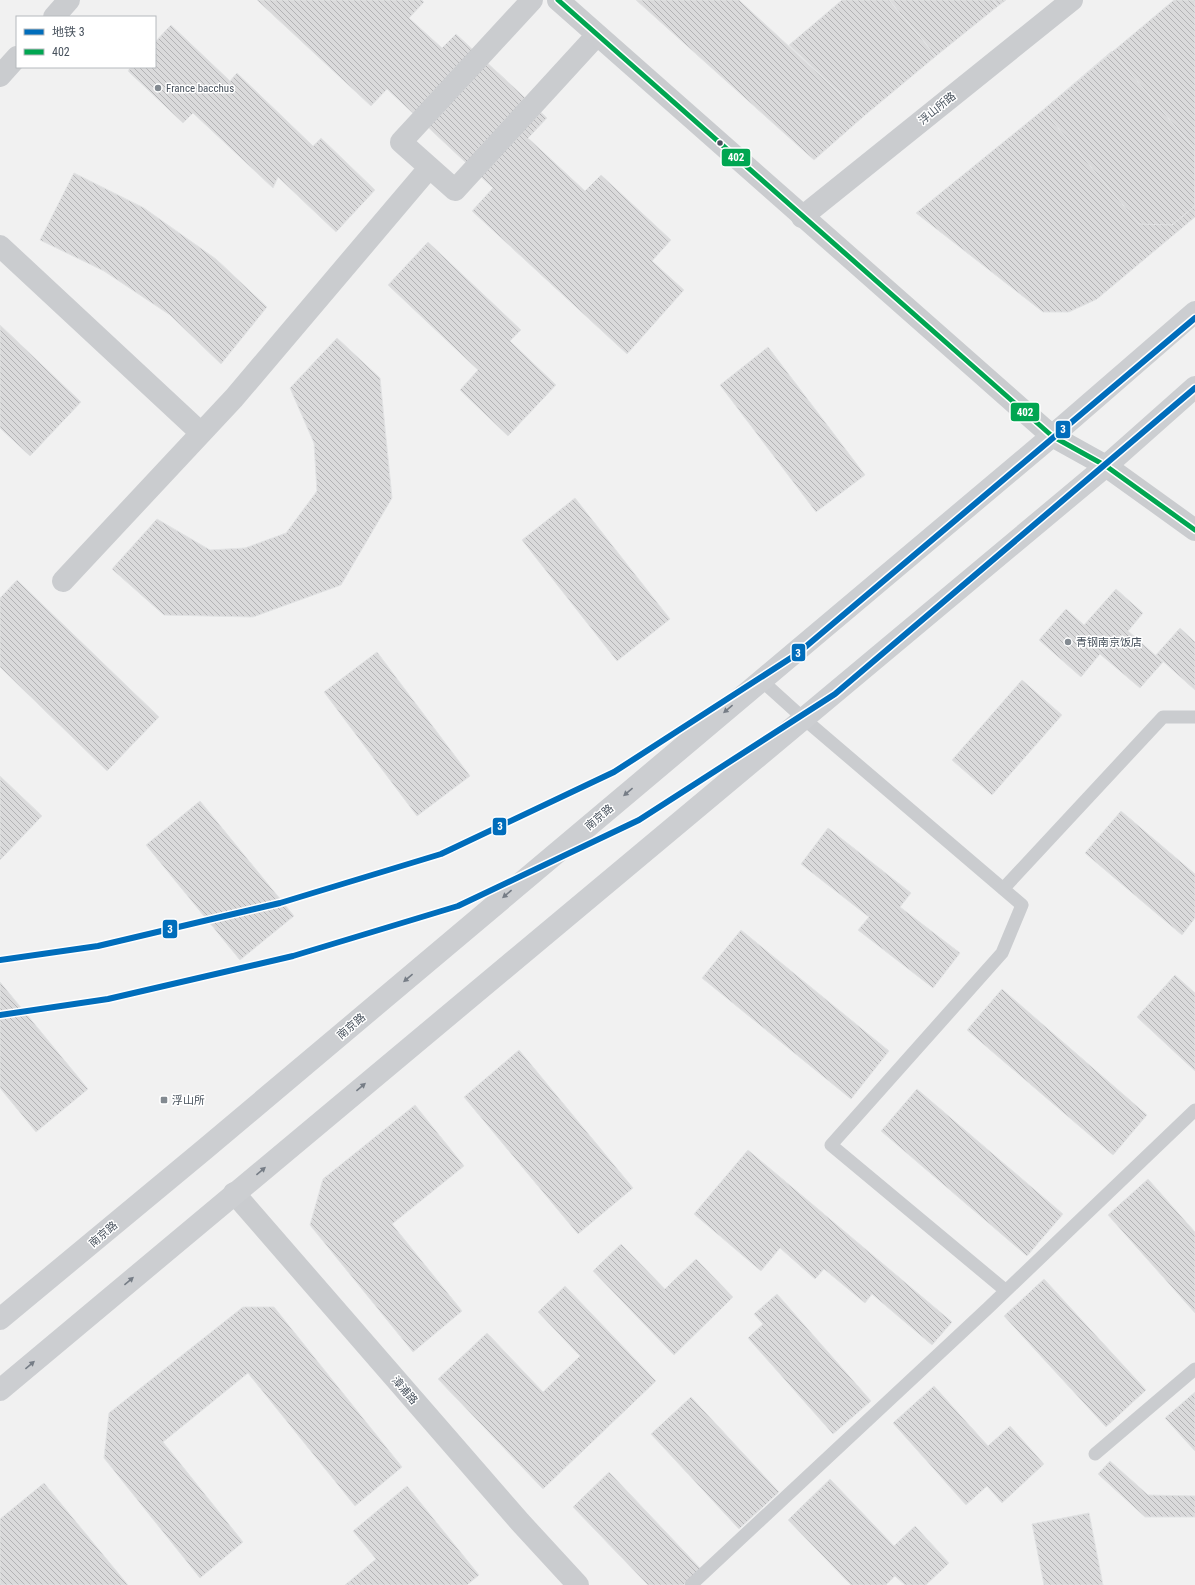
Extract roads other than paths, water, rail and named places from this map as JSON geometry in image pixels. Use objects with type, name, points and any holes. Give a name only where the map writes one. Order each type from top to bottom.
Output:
[{"type":"main road","name":"南京路","points":[[0,1319],[206,1149],[1052,436],[1195,312]]},
{"type":"main road","points":[[0,1390],[1106,466],[1195,387]]},
{"type":"street","points":[[55,16],[69,0]]},
{"type":"street","points":[[532,0],[401,142],[455,190],[597,34]]},
{"type":"street","points":[[558,0],[802,217],[1052,436],[1106,466],[1195,530]]},
{"type":"street","name":"浮山所路","points":[[802,217],[1072,0]]},
{"type":"street","points":[[0,76],[16,58]]},
{"type":"street","points":[[63,581],[234,398],[430,168]]},
{"type":"street","points":[[0,246],[201,433]]},
{"type":"street","name":"漳浦路","points":[[234,1193],[520,1522],[578,1585]]},
{"type":"lane","points":[[761,680],[803,718],[1022,905],[1002,953],[831,1145],[1005,1290]]},
{"type":"lane","points":[[1003,889],[1163,717],[1195,718]]},
{"type":"lane","points":[[691,1585],[1195,1110]]},
{"type":"lane","points":[[1095,1454],[1195,1368]]},
{"type":"metro line","name":"3","points":[[0,960],[98,946],[280,903],[441,854],[614,772],[797,654],[1195,318]]},
{"type":"metro line","name":"3","points":[[0,1015],[108,999],[293,956],[458,906],[639,820],[835,694],[1195,388]]},
{"type":"place","name":"France bacchus","points":[[158,88]]},
{"type":"place","name":"青钢南京饭店","points":[[1068,642]]},
{"type":"place","name":"浮山所","points":[[164,1100]]}]
